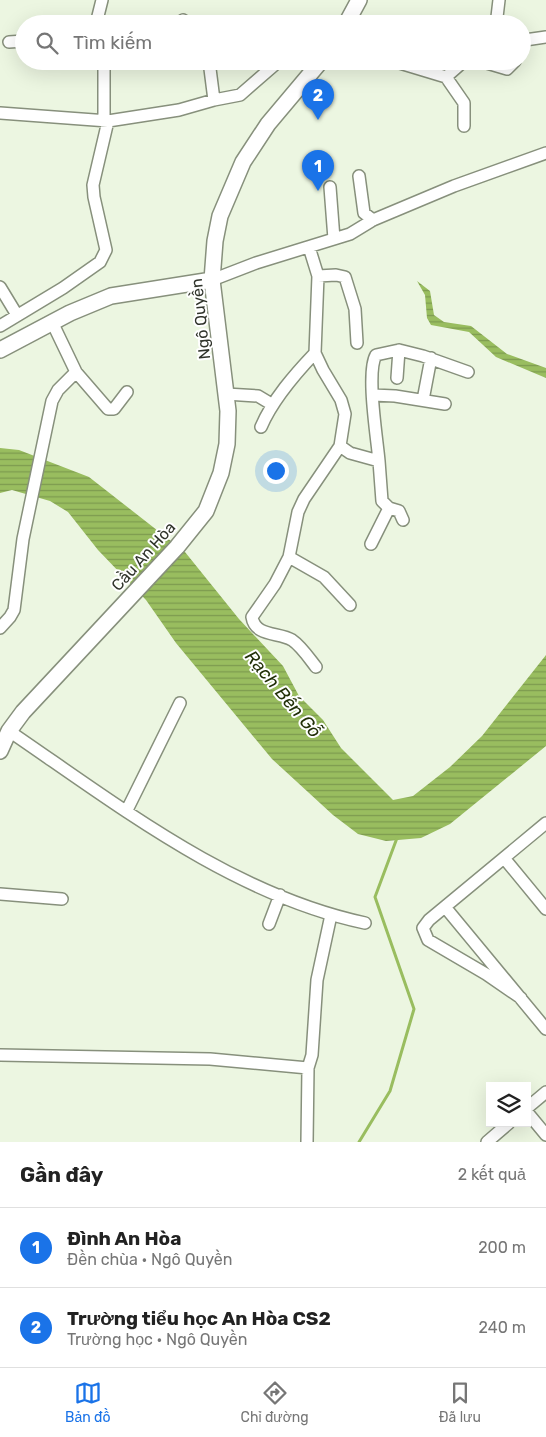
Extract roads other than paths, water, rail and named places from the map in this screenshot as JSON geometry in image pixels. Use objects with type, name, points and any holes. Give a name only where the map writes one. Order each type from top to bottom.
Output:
[{"type":"street","points":[[98,15],[102,0]]},
{"type":"street","points":[[351,15],[359,0]]},
{"type":"street","points":[[497,15],[499,0]]},
{"type":"street","points":[[531,39],[546,37]]},
{"type":"street","points":[[9,42],[15,42]]},
{"type":"street","points":[[0,326],[63,288],[100,262],[104,256],[106,250],[93,185],[106,120],[104,70]]},
{"type":"street","points":[[210,70],[214,100]]},
{"type":"street","points":[[0,113],[106,120],[179,110],[214,100],[240,96],[269,70]]},
{"type":"street","name":"Ngô Quyền","points":[[206,511],[221,473],[227,444],[226,394],[212,280],[215,242],[220,216],[243,162],[268,124],[310,70]]},
{"type":"street","points":[[422,70],[446,77],[464,103],[464,126]]},
{"type":"street","points":[[446,77],[454,70]]},
{"type":"street","points":[[0,350],[52,322],[111,296],[212,280],[256,263],[350,234],[373,220],[454,186],[546,153]]},
{"type":"street","points":[[359,176],[364,213],[373,220]]},
{"type":"street","points":[[330,187],[334,239]]},
{"type":"street","points":[[309,247],[318,276],[316,353],[343,405],[345,414],[340,446],[301,506],[289,556],[275,584],[252,617],[252,621],[267,634],[291,639],[316,667]]},
{"type":"street","points":[[318,276],[342,275],[345,277],[355,309],[357,343]]},
{"type":"street","points":[[0,287],[17,315]]},
{"type":"street","points":[[52,322],[76,372],[108,409],[114,409],[127,392]]},
{"type":"street","points":[[397,378],[398,350]]},
{"type":"street","points":[[403,520],[399,511],[388,508],[382,501],[372,360],[376,355],[398,350],[431,358],[468,372]]},
{"type":"street","points":[[261,426],[273,405],[298,370],[316,353]]},
{"type":"street","points":[[423,400],[431,358]]},
{"type":"street","points":[[0,628],[14,610],[30,506],[52,401],[58,390],[76,372]]},
{"type":"street","points":[[226,394],[258,396],[273,405]]},
{"type":"street","points":[[373,395],[445,404]]},
{"type":"street","points":[[340,446],[350,453],[379,461]]},
{"type":"street","points":[[371,544],[388,508]]},
{"type":"street","name":"Cầu An Hòa","points":[[0,751],[9,731],[24,712],[177,547],[206,511]]},
{"type":"street","points":[[289,556],[324,577],[350,605]]},
{"type":"street","points":[[127,810],[180,703]]},
{"type":"street","points":[[9,731],[167,838],[280,895],[331,915],[365,923]]},
{"type":"street","points":[[521,998],[486,974],[426,938],[424,926],[546,823]]},
{"type":"street","points":[[504,858],[546,909]]},
{"type":"street","points":[[0,894],[62,899]]},
{"type":"street","points":[[269,924],[280,895]]},
{"type":"street","points":[[445,907],[546,1028]]},
{"type":"street","points":[[307,1142],[308,1068],[312,1055],[317,980],[331,915]]},
{"type":"street","points":[[0,1055],[210,1059],[308,1068]]},
{"type":"street","points":[[531,1106],[544,1099]]},
{"type":"street","points":[[531,1117],[546,1135]]},
{"type":"street","points":[[488,1142],[505,1127]]},
{"type":"water","points":[[417,281],[430,291],[434,315],[444,322],[471,326],[507,354],[546,368],[546,378],[496,357],[469,332],[431,325],[427,318],[425,295]]},
{"type":"water","name":"Rạch Bến Gỗ","points":[[0,448],[19,450],[89,477],[185,552],[239,619],[283,666],[299,696],[323,720],[341,748],[393,800],[413,796],[450,767],[482,736],[546,655],[546,746],[450,824],[421,838],[386,841],[358,834],[333,815],[272,759],[176,643],[146,600],[98,550],[68,512],[50,501],[12,490],[0,493]]},
{"type":"waterway","points":[[359,1142],[390,1091],[414,1009],[375,897],[397,838]]},
{"type":"place","name":"Trường tiểu học An Hòa CS2","points":[[318,120]]},
{"type":"place","name":"Đình An Hòa","points":[[318,191]]}]
